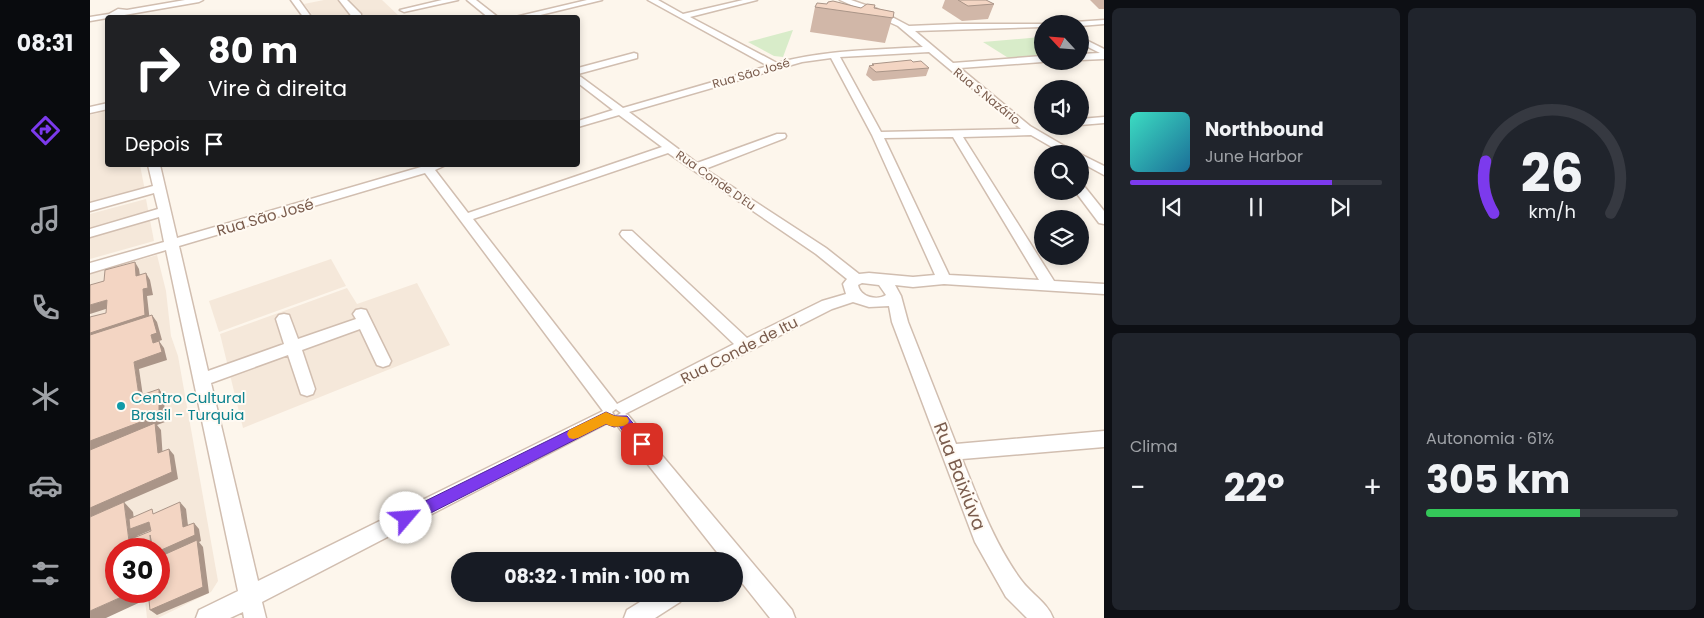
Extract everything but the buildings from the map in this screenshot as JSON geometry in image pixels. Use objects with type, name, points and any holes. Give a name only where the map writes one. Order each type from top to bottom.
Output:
[{"type":"street","points":[[116,0],[119,14],[199,0]]},
{"type":"street","points":[[295,0],[306,15]]},
{"type":"street","points":[[343,0],[357,15]]},
{"type":"street","points":[[404,10],[454,0]]},
{"type":"street","points":[[471,0],[491,15]]},
{"type":"street","points":[[529,15],[598,0]]},
{"type":"street","points":[[652,0],[775,66]]},
{"type":"street","points":[[683,16],[753,0]]},
{"type":"street","name":"Rua S Nazário","points":[[844,0],[891,18],[908,29],[950,66],[1049,145]]},
{"type":"street","points":[[90,19],[105,16]]},
{"type":"street","points":[[1089,23],[1104,22]]},
{"type":"street","points":[[908,29],[957,26],[1034,26]]},
{"type":"street","points":[[1089,46],[1102,55]]},
{"type":"street","name":"Rua São José","points":[[580,123],[801,59],[930,49]]},
{"type":"street","points":[[1089,50],[1102,55]]},
{"type":"street","points":[[834,55],[877,135],[944,279]]},
{"type":"street","points":[[1089,56],[1102,55]]},
{"type":"street","points":[[580,70],[634,56]]},
{"type":"street","points":[[950,66],[1034,61]]},
{"type":"street","name":"Rua Conde D'Eu","points":[[580,81],[696,168],[821,251],[857,280]]},
{"type":"street","points":[[90,110],[105,107]]},
{"type":"street","points":[[1089,121],[1104,120]]},
{"type":"street","points":[[877,135],[957,134],[1034,128]]},
{"type":"street","points":[[957,134],[1050,286]]},
{"type":"street","points":[[696,168],[781,136]]},
{"type":"street","points":[[465,218],[671,148]]},
{"type":"street","points":[[1089,162],[1104,171]]},
{"type":"street","points":[[154,167],[253,607]]},
{"type":"street","name":"Rua São José","points":[[90,268],[428,167]]},
{"type":"street","points":[[432,167],[465,218],[722,552]]},
{"type":"street","points":[[90,207],[159,188]]},
{"type":"street","points":[[1090,201],[1104,200]]},
{"type":"street","points":[[1090,201],[1104,220]]},
{"type":"street","points":[[90,233],[165,211]]},
{"type":"street","points":[[627,234],[746,346]]},
{"type":"street","points":[[913,282],[894,294],[886,302],[873,303],[866,302],[855,296],[850,284],[857,280],[869,278],[913,282],[944,279],[1104,289]]},
{"type":"street","points":[[880,280],[889,286],[894,294],[900,322]]},
{"type":"street","name":"Rua Conde de Itu","points":[[207,618],[253,607],[615,413],[827,305],[855,296]]},
{"type":"street","points":[[873,303],[900,322]]},
{"type":"street","points":[[202,380],[293,347],[362,317],[383,361]]},
{"type":"street","points":[[284,319],[307,389]]},
{"type":"street","name":"Rua Baixiúva","points":[[900,322],[952,452],[982,535],[1014,589],[1042,618]]},
{"type":"street","points":[[952,452],[1104,439]]},
{"type":"street","points":[[743,575],[784,618]]},
{"type":"street","points":[[635,618],[660,602]]},
{"type":"shaded area","points":[[324,0],[382,0],[398,15],[312,15],[304,4]]},
{"type":"shaded area","points":[[105,111],[105,167],[140,167],[146,196],[90,211],[90,115]]},
{"type":"shaded area","points":[[146,199],[154,241],[90,259],[90,214]]},
{"type":"shaded area","points":[[157,255],[166,291],[171,336],[178,356],[218,581],[211,592],[158,618],[147,618],[145,603],[170,603],[170,538],[137,538],[135,525],[90,531],[90,274]]},
{"type":"shaded area","points":[[331,259],[346,286],[219,332],[209,301]]},
{"type":"shaded area","points":[[417,283],[450,345],[243,428],[220,334],[347,288],[357,304]]},
{"type":"green space","points":[[793,30],[783,57],[774,56],[748,42]]},
{"type":"green space","points":[[1034,38],[1034,57],[1010,59],[983,42]]},
{"type":"slow traffic","points":[[573,434],[606,417],[614,421],[622,421]]},
{"type":"place","name":"Centro Cultural Brasil - Turquia","points":[[121,406]]},
{"type":"route","points":[[406,518],[606,417],[614,421],[622,420],[642,444]]}]
